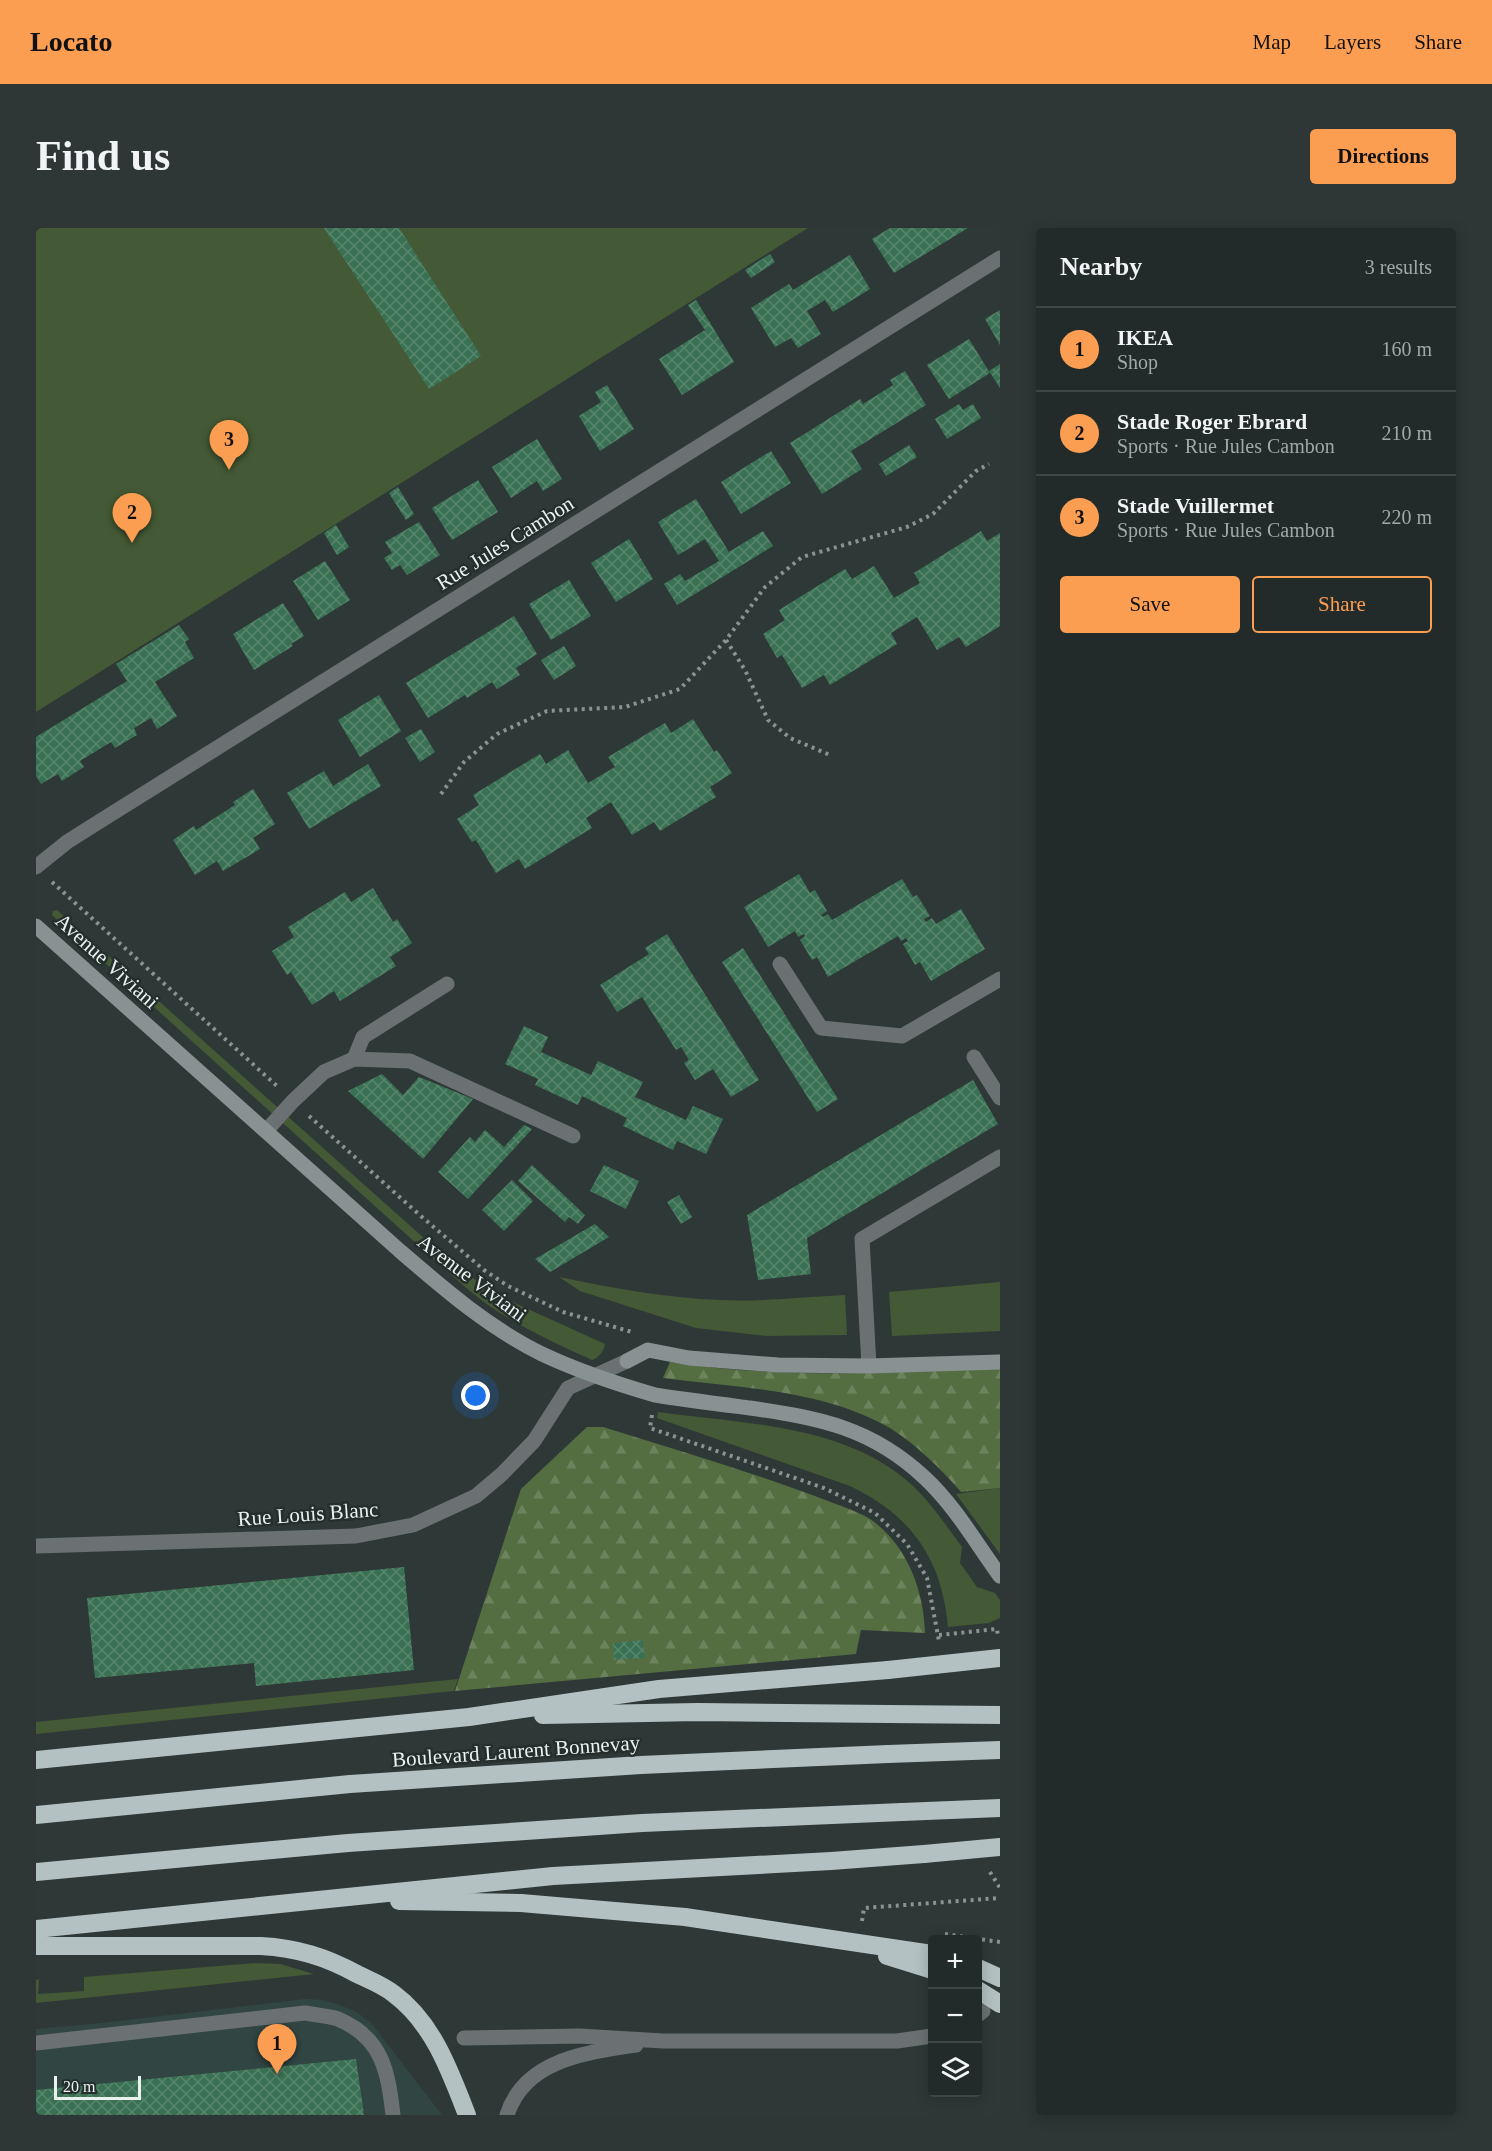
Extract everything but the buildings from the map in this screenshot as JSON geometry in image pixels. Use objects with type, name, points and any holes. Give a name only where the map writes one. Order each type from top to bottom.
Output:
[{"type":"highway","points":[[36,1760],[469,1717],[659,1689],[888,1670],[1000,1658]]},
{"type":"highway","points":[[469,1717],[698,1712],[1000,1715]]},
{"type":"highway","name":"Boulevard Laurent Bonnevay","points":[[36,1815],[350,1784],[640,1765],[1000,1750]]},
{"type":"highway","points":[[36,1872],[348,1843],[642,1823],[1000,1808]]},
{"type":"highway","points":[[36,1929],[553,1876],[831,1861],[1000,1847]]},
{"type":"highway","points":[[325,1900],[521,1903],[686,1917],[928,1953]]},
{"type":"highway","points":[[837,1940],[928,1968]]},
{"type":"highway","points":[[36,1946],[261,1946],[311,1953],[335,1962],[394,1993],[417,2017],[446,2061],[467,2115]]},
{"type":"highway","points":[[982,1970],[1000,1978]]},
{"type":"highway","points":[[982,1993],[1000,2004]]},
{"type":"street","name":"Rue Jules Cambon","points":[[36,868],[67,842],[89,828],[1000,258]]},
{"type":"street","name":"Avenue Viviani","points":[[36,926],[442,1288],[486,1320],[541,1353],[594,1376],[655,1395],[823,1420],[867,1437],[908,1463],[926,1479],[956,1515],[1000,1576]]},
{"type":"street","points":[[780,964],[821,1028],[902,1036],[1000,979]]},
{"type":"street","points":[[354,1059],[363,1037],[447,984]]},
{"type":"street","points":[[974,1057],[1000,1098]]},
{"type":"street","points":[[266,1131],[324,1072],[354,1059],[410,1061],[573,1136]]},
{"type":"street","points":[[1000,1157],[862,1239],[869,1366],[1000,1362]]},
{"type":"street","name":"Rue Louis Blanc","points":[[36,1546],[356,1536],[413,1525],[476,1496],[502,1474],[534,1441],[568,1388],[648,1350],[689,1358],[778,1365],[869,1366]]},
{"type":"street","points":[[36,2043],[306,2013],[338,2019],[364,2036],[380,2054],[389,2081],[393,2115]]},
{"type":"street","points":[[464,2038],[579,2036],[663,2041],[897,2041],[928,2037]]},
{"type":"street","points":[[507,2115],[511,2101],[540,2071],[565,2060],[596,2052],[663,2041]]},
{"type":"path","points":[[441,794],[464,762],[497,734],[547,711],[625,707],[680,689],[726,640],[765,586],[802,557],[907,527],[933,514],[976,471],[989,464]]},
{"type":"path","points":[[726,640],[745,670],[768,720],[790,738],[830,755]]},
{"type":"path","name":"Avenue Viviani","points":[[36,868],[413,1209],[484,1270],[508,1286],[563,1312],[639,1335]]},
{"type":"path","points":[[650,1428],[824,1488],[875,1513],[907,1544],[917,1560],[927,1578],[935,1613]]},
{"type":"path","points":[[939,1635],[997,1629]]},
{"type":"path","points":[[862,1923],[864,1908],[1000,1898]]},
{"type":"path","points":[[942,1934],[1000,1942]]},
{"type":"shaded area","points":[[305,1999],[337,2004],[357,2012],[372,2024],[442,2115],[36,2115],[36,2029]]},
{"type":"green space","points":[[36,228],[808,228],[36,712]]},
{"type":"green space","points":[[57,910],[435,1248],[474,1279],[508,1300],[605,1344],[601,1354],[592,1360],[565,1348],[513,1321],[473,1293],[52,915],[53,911]]},
{"type":"green space","points":[[559,1277],[639,1292],[700,1299],[751,1300],[845,1295],[847,1335],[766,1336],[696,1328],[580,1291]]},
{"type":"green space","points":[[1000,1282],[1000,1331],[892,1336],[889,1292]]},
{"type":"green space","points":[[670,1362],[793,1373],[876,1373],[1000,1368],[1000,1488],[961,1492],[919,1449],[890,1428],[864,1415],[837,1405],[780,1392],[663,1378]]},
{"type":"green space","points":[[658,1412],[793,1430],[857,1450],[886,1466],[913,1486],[945,1524],[962,1547],[960,1563],[977,1587],[995,1593],[1000,1600],[1000,1618],[989,1623],[948,1627],[939,1580],[920,1542],[906,1525],[871,1498],[850,1486],[657,1418]]},
{"type":"green space","points":[[587,1427],[603,1427],[736,1469],[815,1496],[873,1521],[896,1544],[912,1571],[921,1602],[925,1633],[861,1630],[856,1654],[455,1691],[521,1489]]},
{"type":"green space","points":[[1000,1488],[1000,1554],[956,1494]]},
{"type":"green space","points":[[458,1679],[454,1691],[36,1734],[36,1722]]},
{"type":"green space","points":[[255,1963],[280,1964],[314,1974],[36,2003],[36,1980],[39,1979],[38,1994],[84,1991],[84,1977]]},
{"type":"place","name":"Stade Vuillermet","points":[[229,470]]},
{"type":"place","name":"Stade Roger Ebrard","points":[[132,543]]},
{"type":"place","name":"IKEA","points":[[277,2074]]}]
